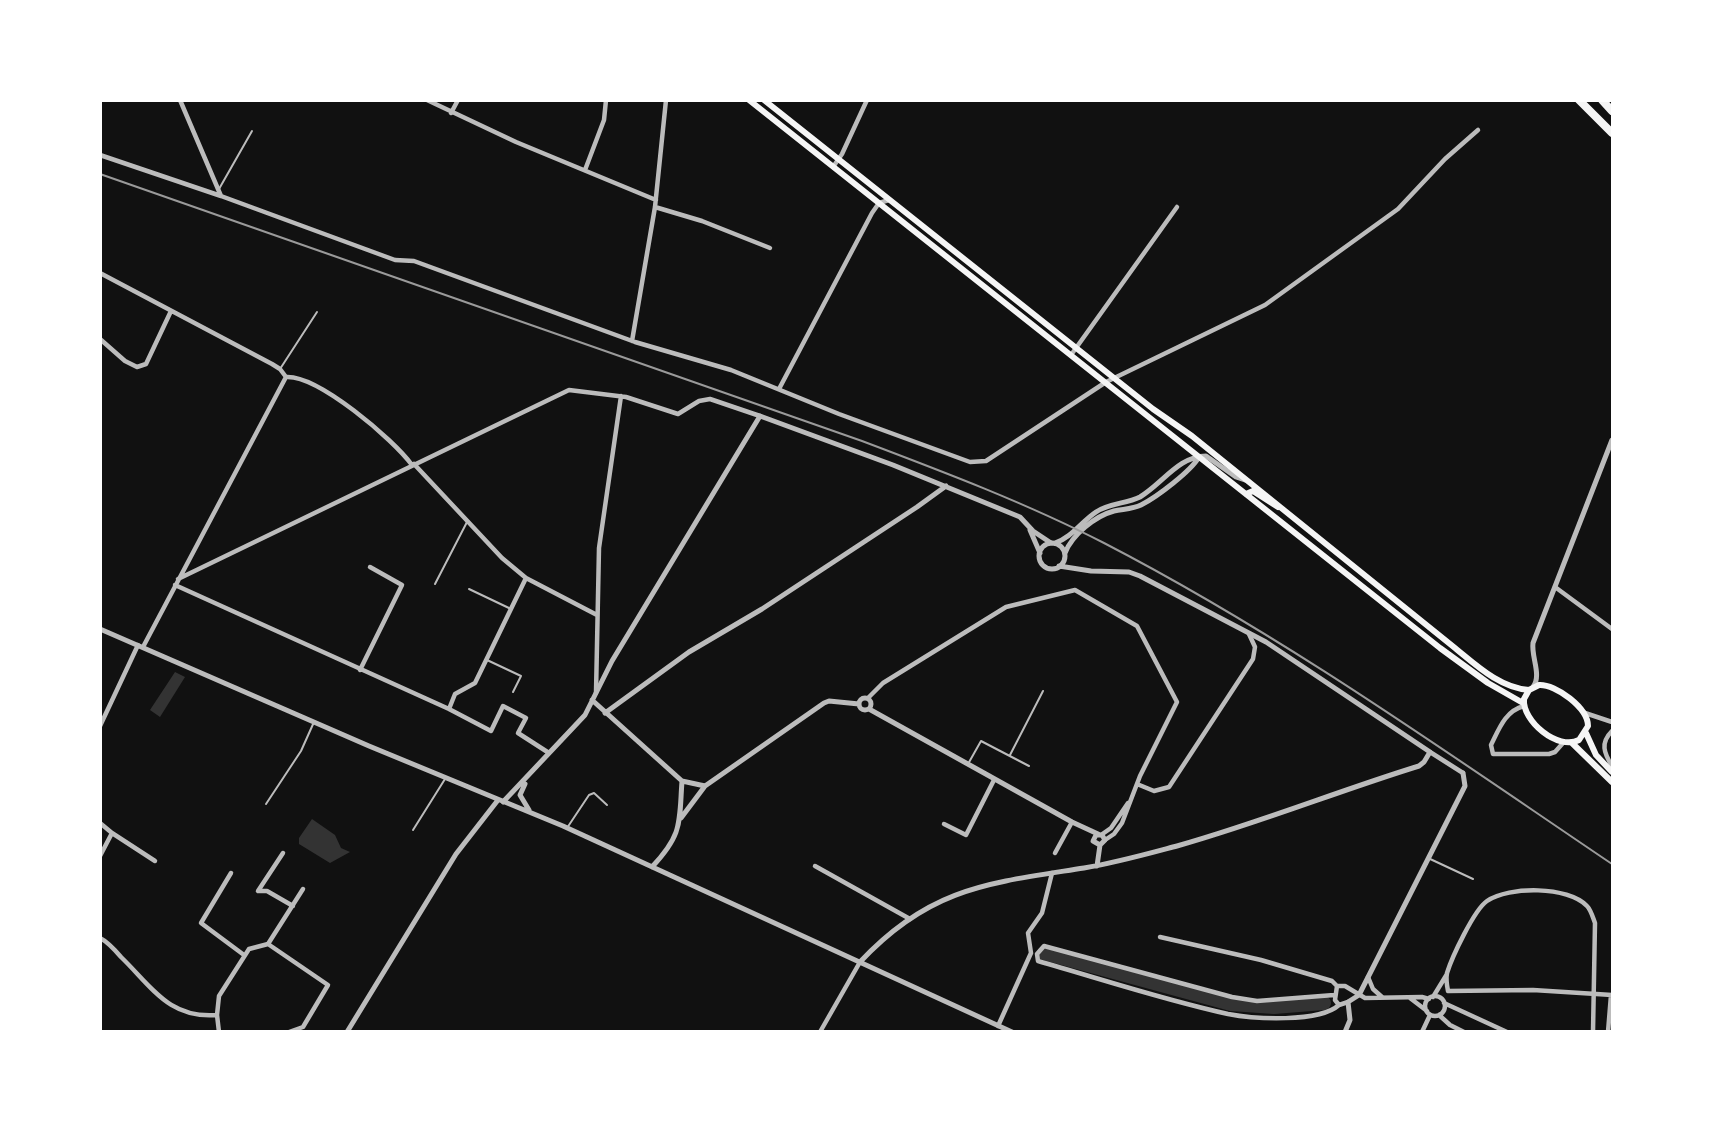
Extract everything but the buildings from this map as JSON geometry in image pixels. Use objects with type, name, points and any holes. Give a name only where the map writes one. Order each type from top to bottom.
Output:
[{"type":"highway","points":[[1579,100],[1612,133]]},
{"type":"highway","points":[[1602,100],[1612,111]]},
{"type":"main road","points":[[749,100],[1459,663],[1523,705],[1531,720],[1563,743],[1572,744],[1612,782]]},
{"type":"main road","points":[[764,100],[1115,378],[1250,481],[1345,561],[1483,669],[1512,686],[1531,688],[1546,685],[1585,713],[1587,730],[1596,755],[1612,772]]},
{"type":"main road","points":[[1197,440],[1199,457]]},
{"type":"main road","points":[[1246,494],[1253,491],[1285,510]]},
{"type":"main road","points":[[1339,567],[1340,562],[1345,561]]},
{"type":"main road","points":[[1523,705],[1531,688]]},
{"type":"main road","points":[[1572,744],[1587,730]]},
{"type":"street","points":[[180,100],[221,196]]},
{"type":"street","points":[[427,100],[451,113],[656,200]]},
{"type":"street","points":[[451,113],[458,100]]},
{"type":"street","points":[[585,170],[604,120],[606,100]]},
{"type":"street","points":[[632,341],[656,200],[666,100]]},
{"type":"street","points":[[833,167],[867,100]]},
{"type":"street","points":[[100,155],[221,196],[395,260],[414,261],[500,290],[632,341],[731,370],[850,418],[978,463],[1106,382],[1265,305],[1398,209],[1445,159],[1479,130]]},
{"type":"street","points":[[779,389],[879,203],[890,200]]},
{"type":"street","points":[[655,207],[702,221],[770,248]]},
{"type":"street","points":[[1071,355],[1177,207]]},
{"type":"street","points":[[100,273],[280,369],[286,377]]},
{"type":"street","points":[[100,339],[124,361],[137,367],[146,364],[171,311]]},
{"type":"street","points":[[1063,349],[1076,347]]},
{"type":"street","points":[[286,377],[294,376],[326,393],[374,424],[502,558],[526,578],[597,615]]},
{"type":"street","points":[[100,726],[286,377]]},
{"type":"street","points":[[178,579],[569,390],[621,396],[678,414],[699,401],[710,399],[760,416],[946,486],[1020,517],[1028,526],[1053,543],[1076,567]]},
{"type":"street","points":[[596,693],[598,548],[621,396]]},
{"type":"street","points":[[347,1032],[456,854],[501,801],[528,777],[585,715],[612,661],[760,416]]},
{"type":"street","points":[[1546,685],[1537,675],[1533,643],[1612,440]]},
{"type":"street","points":[[1059,566],[1071,542],[1099,517],[1137,506],[1152,498],[1190,468],[1199,457]]},
{"type":"street","points":[[1040,553],[1043,547],[1068,537],[1097,511],[1139,497],[1189,459],[1210,458],[1236,477],[1250,481]]},
{"type":"street","points":[[605,713],[689,652],[762,609],[946,486]]},
{"type":"street","points":[[1028,526],[1045,566],[1129,572],[1140,576],[1266,642],[1463,773],[1465,786],[1359,995],[1339,1005],[1330,1013],[1289,1017],[1229,1014],[1038,961],[1037,954],[1044,946],[1244,1000],[1334,995]]},
{"type":"street","points":[[360,670],[402,585],[370,567]]},
{"type":"street","points":[[449,709],[455,694],[475,683],[526,578]]},
{"type":"street","points":[[175,585],[449,709],[491,731],[503,706],[526,718],[518,733],[549,753]]},
{"type":"street","points":[[1555,587],[1612,629]]},
{"type":"street","points":[[859,704],[883,683],[1006,608],[1075,590],[1137,626],[1177,702],[1137,784],[1119,828],[1099,840]]},
{"type":"street","points":[[100,629],[314,722],[531,812],[1009,1031]]},
{"type":"street","points":[[1137,784],[1154,790],[1168,787],[1253,659],[1256,653],[1249,634]]},
{"type":"street","points":[[1254,644],[1266,642]]},
{"type":"street","points":[[1531,688],[1537,675]]},
{"type":"street","points":[[868,698],[871,702],[869,709]]},
{"type":"street","points":[[592,700],[682,781],[705,786]]},
{"type":"street","points":[[652,867],[669,850],[681,818],[705,786],[824,703],[829,701],[859,704]]},
{"type":"street","points":[[859,704],[862,709],[869,709],[1075,824],[1099,840]]},
{"type":"street","points":[[1523,705],[1512,709],[1507,715],[1491,745],[1493,754],[1549,754],[1555,752],[1563,743]]},
{"type":"street","points":[[1585,713],[1612,722]]},
{"type":"street","points":[[1587,730],[1602,718]]},
{"type":"street","points":[[1612,731],[1606,738],[1604,747],[1612,766]]},
{"type":"street","points":[[820,1032],[860,962],[910,919],[954,894],[1001,880],[1097,866],[1177,846],[1419,766],[1430,752]]},
{"type":"street","points":[[528,777],[520,795],[531,812]]},
{"type":"street","points":[[944,824],[966,835],[994,780]]},
{"type":"street","points":[[681,818],[682,781]]},
{"type":"street","points":[[100,823],[155,861]]},
{"type":"street","points":[[1054,853],[1075,824]]},
{"type":"street","points":[[100,856],[112,833]]},
{"type":"street","points":[[1097,866],[1099,840]]},
{"type":"street","points":[[283,853],[258,891],[267,891],[293,906]]},
{"type":"street","points":[[815,866],[910,919]]},
{"type":"street","points":[[231,873],[201,924],[244,955]]},
{"type":"street","points":[[998,1026],[1031,953],[1028,933],[1042,914],[1052,873]]},
{"type":"street","points":[[219,1032],[217,1015],[219,996],[244,955],[249,950],[268,944],[303,890]]},
{"type":"street","points":[[1422,1032],[1428,1013],[1425,1006],[1447,974],[1475,914],[1488,900],[1507,893],[1534,890],[1557,892],[1573,897],[1588,907],[1595,923],[1593,1032]]},
{"type":"street","points":[[100,938],[158,996],[179,1010],[196,1017],[217,1015]]},
{"type":"street","points":[[1160,938],[1261,960],[1332,981],[1337,986],[1345,986],[1365,998],[1422,997],[1443,1000],[1507,1032]]},
{"type":"street","points":[[268,944],[328,985],[303,1027],[289,1032]]},
{"type":"street","points":[[1440,1015],[1444,1011],[1443,1000],[1448,991],[1447,974]]},
{"type":"street","points":[[1368,977],[1372,989],[1382,997]]},
{"type":"street","points":[[1334,995],[1337,986]]},
{"type":"street","points":[[1448,991],[1533,990],[1612,995],[1608,1032]]},
{"type":"street","points":[[1334,995],[1339,1005]]},
{"type":"street","points":[[1410,998],[1428,1013],[1440,1015],[1464,1032]]},
{"type":"street","points":[[1345,1032],[1350,1020],[1348,1002]]},
{"type":"lane","points":[[219,189],[252,131]]},
{"type":"lane","points":[[280,369],[317,312]]},
{"type":"lane","points":[[435,584],[466,522]]},
{"type":"lane","points":[[469,588],[511,609]]},
{"type":"lane","points":[[487,660],[521,676],[513,692]]},
{"type":"lane","points":[[1010,755],[1042,690]]},
{"type":"lane","points":[[266,804],[302,751],[314,722]]},
{"type":"lane","points":[[968,764],[981,741],[1029,766]]},
{"type":"lane","points":[[413,830],[446,778]]},
{"type":"lane","points":[[567,828],[589,795],[594,793],[607,805]]},
{"type":"lane","points":[[1428,858],[1473,879]]},
{"type":"shaded area","points":[[175,672],[185,677],[160,717],[150,710]]},
{"type":"shaded area","points":[[312,819],[335,835],[341,848],[350,852],[330,863],[299,844],[299,838]]},
{"type":"waterway","points":[[1044,953],[1231,1004],[1274,1007],[1324,1003]]},
{"type":"railway","points":[[100,174],[862,441],[1015,501],[1104,543],[1235,616],[1425,737],[1612,864]]}]
